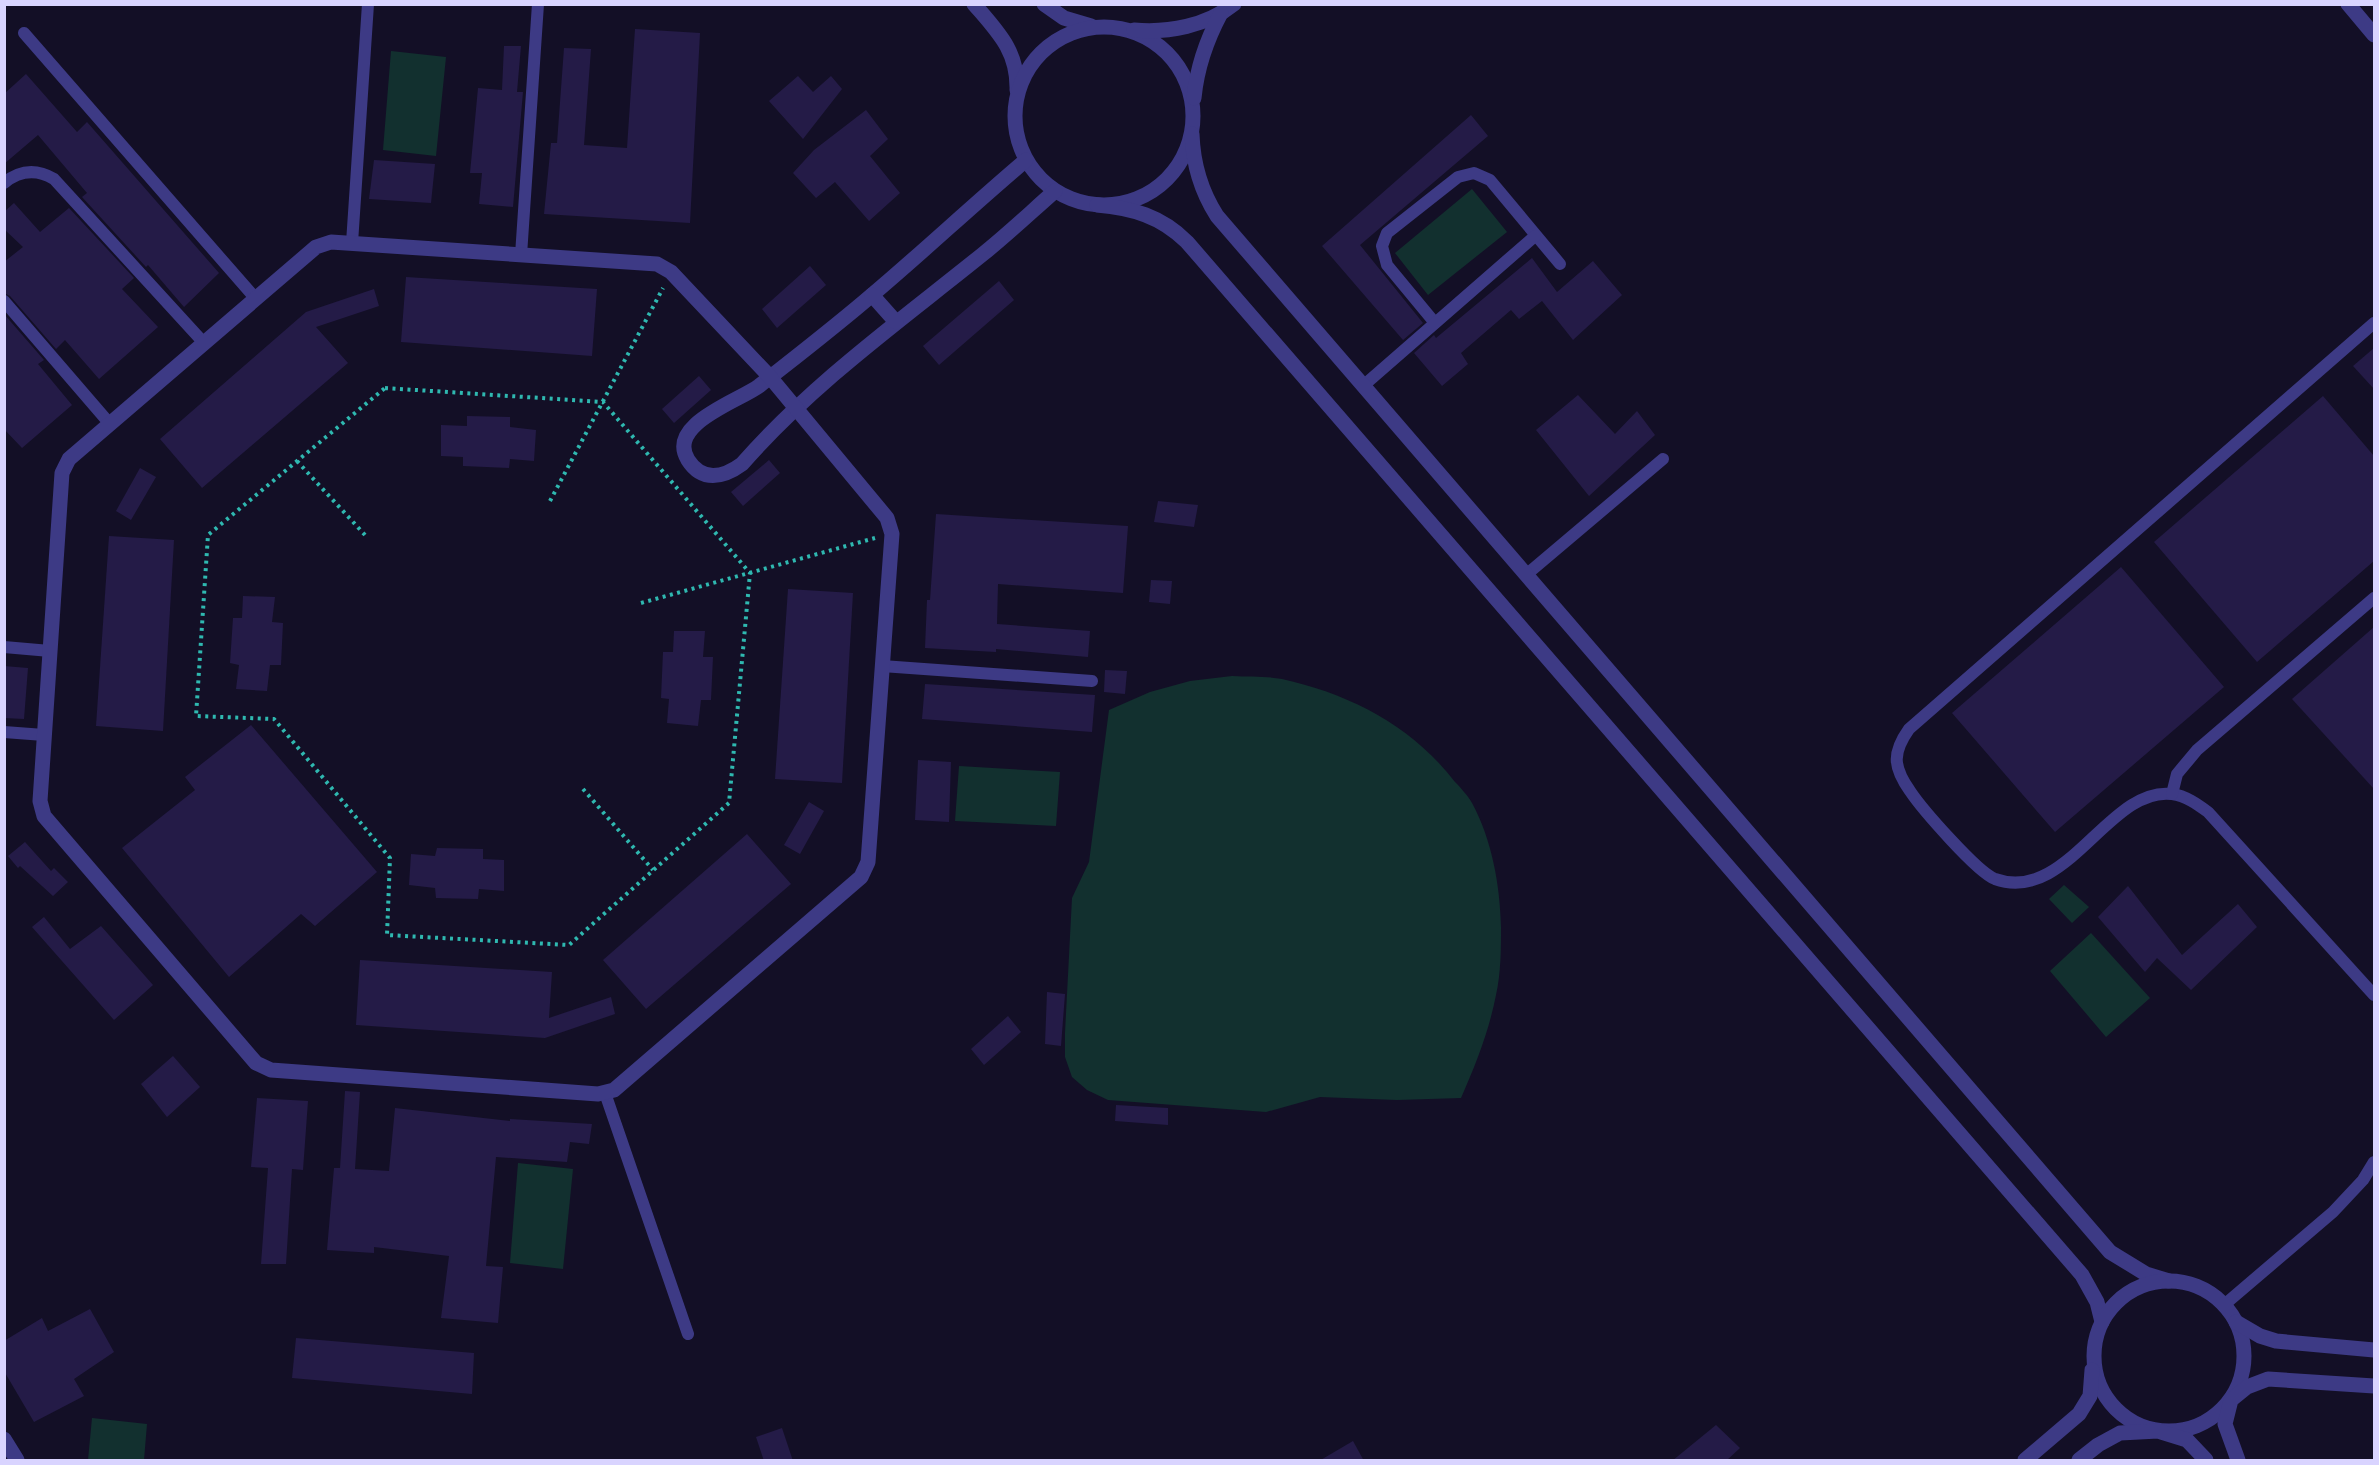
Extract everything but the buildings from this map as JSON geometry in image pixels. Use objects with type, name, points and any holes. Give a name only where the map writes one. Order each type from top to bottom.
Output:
[{"type":"street","points":[[974,4],[1005,40],[1016,73],[1017,96],[1014,118],[1018,140],[1026,160],[1039,177],[1056,191],[1075,200],[1142,212],[1168,225],[1187,242],[2082,1275],[2097,1302],[2102,1322]]},
{"type":"street","points":[[1044,4],[1064,18],[1100,27],[1124,29],[1172,29],[1205,21],[1227,9]]},
{"type":"street","points":[[2348,4],[2374,35]]},
{"type":"street","points":[[1096,205],[1118,204],[1139,198],[1158,187],[1173,172],[1185,154],[1192,134],[1199,66],[1212,30],[1227,9]]},
{"type":"street","points":[[1017,96],[1025,74],[1047,48],[1077,31],[1100,27]]},
{"type":"street","points":[[1124,29],[1147,38],[1167,52],[1181,71],[1191,94],[1194,118]]},
{"type":"street","points":[[1192,134],[1198,176],[1217,216],[2110,1252],[2146,1274],[2189,1284],[2208,1292],[2224,1305],[2236,1322],[2243,1341],[2245,1361],[2225,1424],[2238,1461]]},
{"type":"street","points":[[1026,160],[872,295],[770,377],[743,396],[710,413],[693,426],[686,440],[686,455],[693,467],[704,475],[717,476],[732,471],[742,464],[795,407],[896,322],[984,253],[1056,191]]},
{"type":"street","points":[[331,242],[521,255],[657,264],[671,272],[770,377],[887,518],[892,534],[868,862],[861,877],[614,1090],[598,1094],[271,1070],[256,1063],[44,816],[40,801],[62,473],[69,459],[316,247],[331,242]]},
{"type":"street","points":[[872,295],[896,322]]},
{"type":"street","points":[[2025,1461],[2079,1414],[2090,1396],[2095,1341],[2102,1322],[2114,1305],[2130,1292],[2149,1284],[2169,1281]]},
{"type":"street","points":[[2236,1322],[2260,1336],[2276,1341],[2374,1350]]},
{"type":"street","points":[[2093,1361],[2098,1381],[2107,1399],[2121,1414],[2139,1425],[2187,1440],[2206,1461]]},
{"type":"street","points":[[2079,1461],[2098,1445],[2120,1433],[2179,1431],[2199,1425],[2217,1414],[2247,1387],[2268,1379],[2374,1386]]},
{"type":"street","points":[[4,1439],[16,1461]]},
{"type":"lane","points":[[352,243],[368,4]]},
{"type":"lane","points":[[521,255],[538,4]]},
{"type":"lane","points":[[24,33],[256,298]]},
{"type":"lane","points":[[4,183],[26,172],[43,172],[54,179],[204,343]]},
{"type":"lane","points":[[1435,322],[1387,265],[1382,246],[1387,233],[1458,177],[1474,173],[1490,180],[1560,264]]},
{"type":"lane","points":[[1363,386],[1535,236]]},
{"type":"lane","points":[[4,301],[110,424]]},
{"type":"lane","points":[[2374,323],[1910,729],[1901,741],[1896,759],[1899,776],[1912,795],[1976,866],[1993,878],[2012,884],[2033,879],[2058,868],[2129,807],[2151,795],[2172,794],[2192,800],[2208,812],[2374,994]]},
{"type":"lane","points":[[1526,575],[1664,459]]},
{"type":"lane","points":[[2172,794],[2177,774],[2196,750],[2374,598]]},
{"type":"lane","points":[[4,647],[50,651]]},
{"type":"lane","points":[[882,666],[1092,681]]},
{"type":"lane","points":[[4,732],[44,735]]},
{"type":"lane","points":[[605,1092],[688,1334]]},
{"type":"lane","points":[[2224,1305],[2333,1212],[2363,1180],[2374,1162]]},
{"type":"path","points":[[550,501],[671,272]]},
{"type":"path","points":[[385,388],[603,402],[750,573],[729,803],[569,945],[387,934],[390,858],[274,719],[196,716],[208,535],[385,388]]},
{"type":"path","points":[[297,461],[364,535]]},
{"type":"path","points":[[641,603],[892,534]]},
{"type":"path","points":[[583,789],[653,870]]},
{"type":"green space","points":[[391,51],[446,57],[436,156],[383,150]]},
{"type":"green space","points":[[1472,189],[1507,232],[1428,295],[1395,253]]},
{"type":"green space","points":[[1232,676],[1276,678],[1307,685],[1355,703],[1378,715],[1419,744],[1438,762],[1472,803],[1485,832],[1494,863],[1500,911],[1501,952],[1498,987],[1490,1022],[1461,1098],[1397,1100],[1320,1097],[1266,1112],[1108,1100],[1087,1090],[1072,1077],[1065,1057],[1065,1033],[1072,898],[1089,862],[1109,710],[1150,692],[1190,681]]},
{"type":"green space","points":[[959,766],[1060,772],[1056,826],[955,821]]},
{"type":"green space","points":[[2064,885],[2089,907],[2072,923],[2049,899]]},
{"type":"green space","points":[[2091,933],[2150,998],[2106,1037],[2050,971]]},
{"type":"green space","points":[[518,1163],[573,1169],[563,1269],[510,1263]]},
{"type":"green space","points":[[92,1418],[147,1424],[144,1460],[88,1460]]}]
